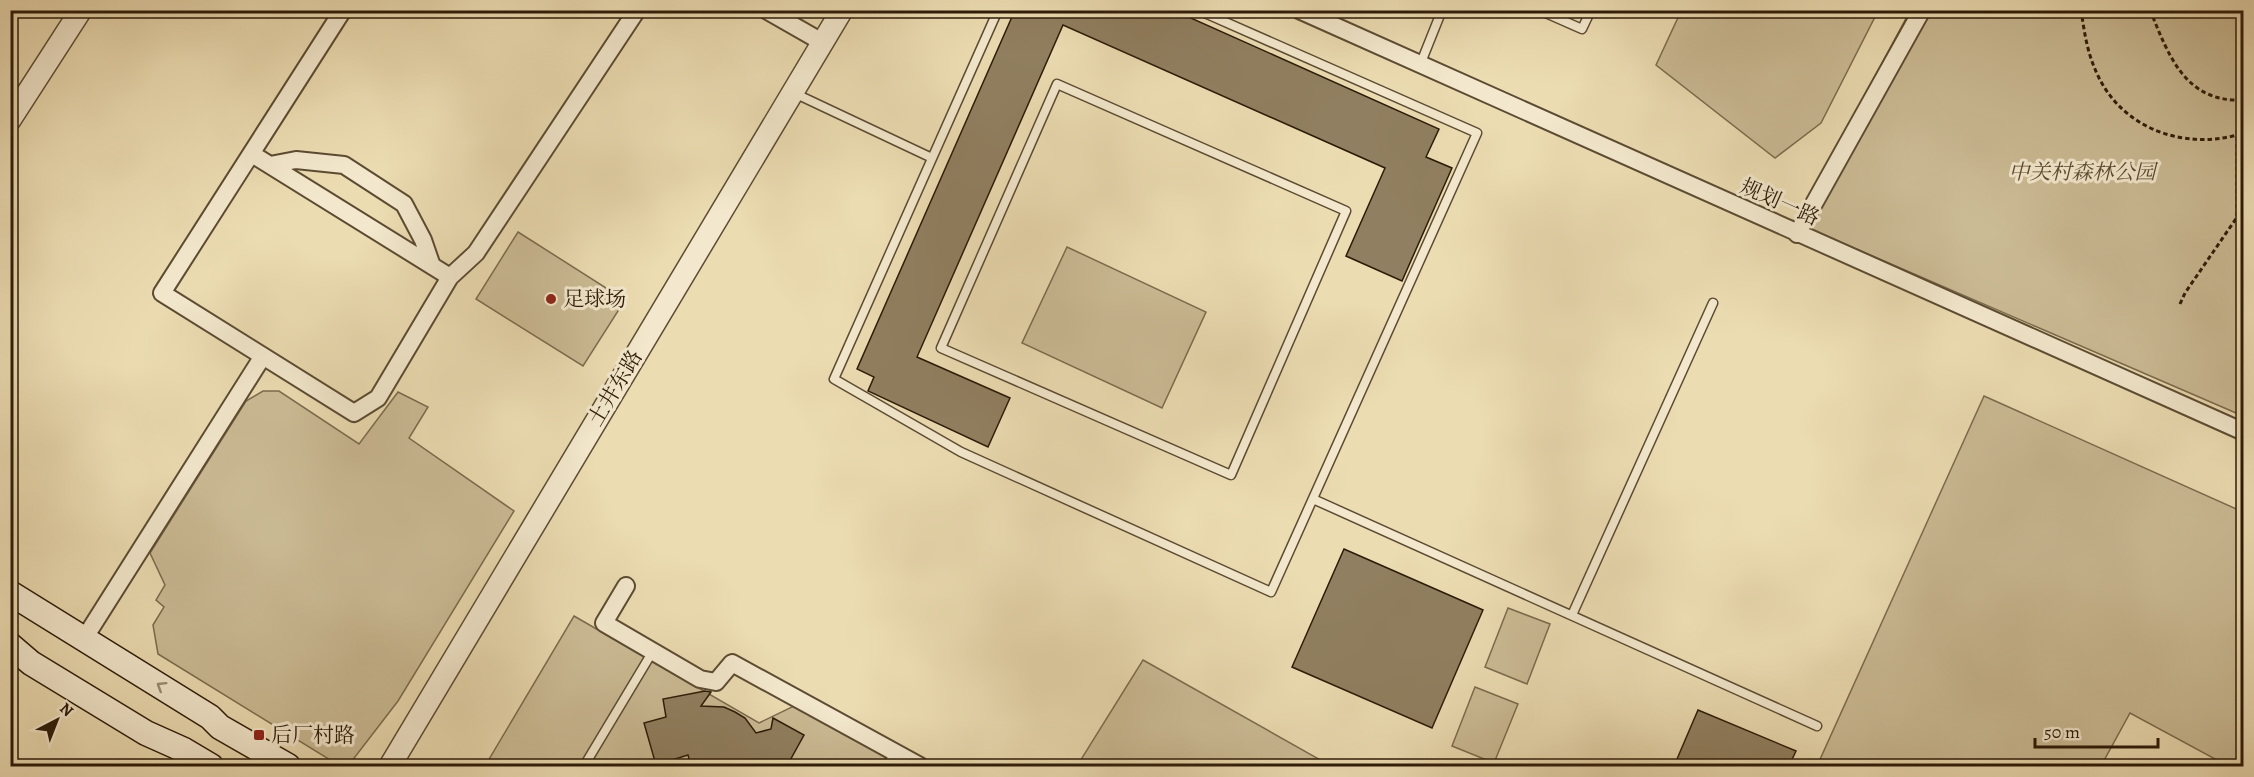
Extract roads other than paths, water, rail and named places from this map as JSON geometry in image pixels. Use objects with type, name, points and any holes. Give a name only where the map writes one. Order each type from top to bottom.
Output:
[{"type":"main road","points":[[10,593],[210,717],[220,727],[288,766]]},
{"type":"main road","points":[[10,645],[31,663],[136,727],[211,766]]},
{"type":"street","points":[[10,120],[81,10]]},
{"type":"street","points":[[343,10],[162,293],[354,413],[378,398],[450,277],[476,253],[637,10]]},
{"type":"street","points":[[766,10],[822,42]]},
{"type":"street","name":"土井东路","points":[[390,766],[842,10]]},
{"type":"street","name":"规划一路","points":[[1299,10],[2244,432]]},
{"type":"street","points":[[1797,234],[1922,10]]},
{"type":"street","points":[[252,154],[450,277]]},
{"type":"street","points":[[270,165],[296,160],[344,165],[404,204],[423,240],[432,266]]},
{"type":"street","points":[[84,639],[263,356]]},
{"type":"street","points":[[626,586],[604,623],[700,679],[716,682],[732,663],[891,760],[920,766]]},
{"type":"lane","points":[[998,10],[834,379],[961,452],[1271,592],[1478,133],[1198,10]]},
{"type":"lane","points":[[1420,65],[1442,10]]},
{"type":"lane","points":[[1539,10],[1582,29],[1592,10]]},
{"type":"lane","points":[[1056,84],[1346,211],[1231,475],[941,348],[1056,84]]},
{"type":"lane","points":[[792,92],[932,158]]},
{"type":"lane","points":[[1572,615],[1713,303]]},
{"type":"lane","points":[[1313,499],[1817,726]]},
{"type":"lane","points":[[584,766],[653,651]]},
{"type":"place","name":"足球场","points":[[551,299]]},
{"type":"place","name":"后厂村路","points":[[259,735]]},
{"type":"park label","name":"中关村森林公园","points":[[2082,172]]}]
